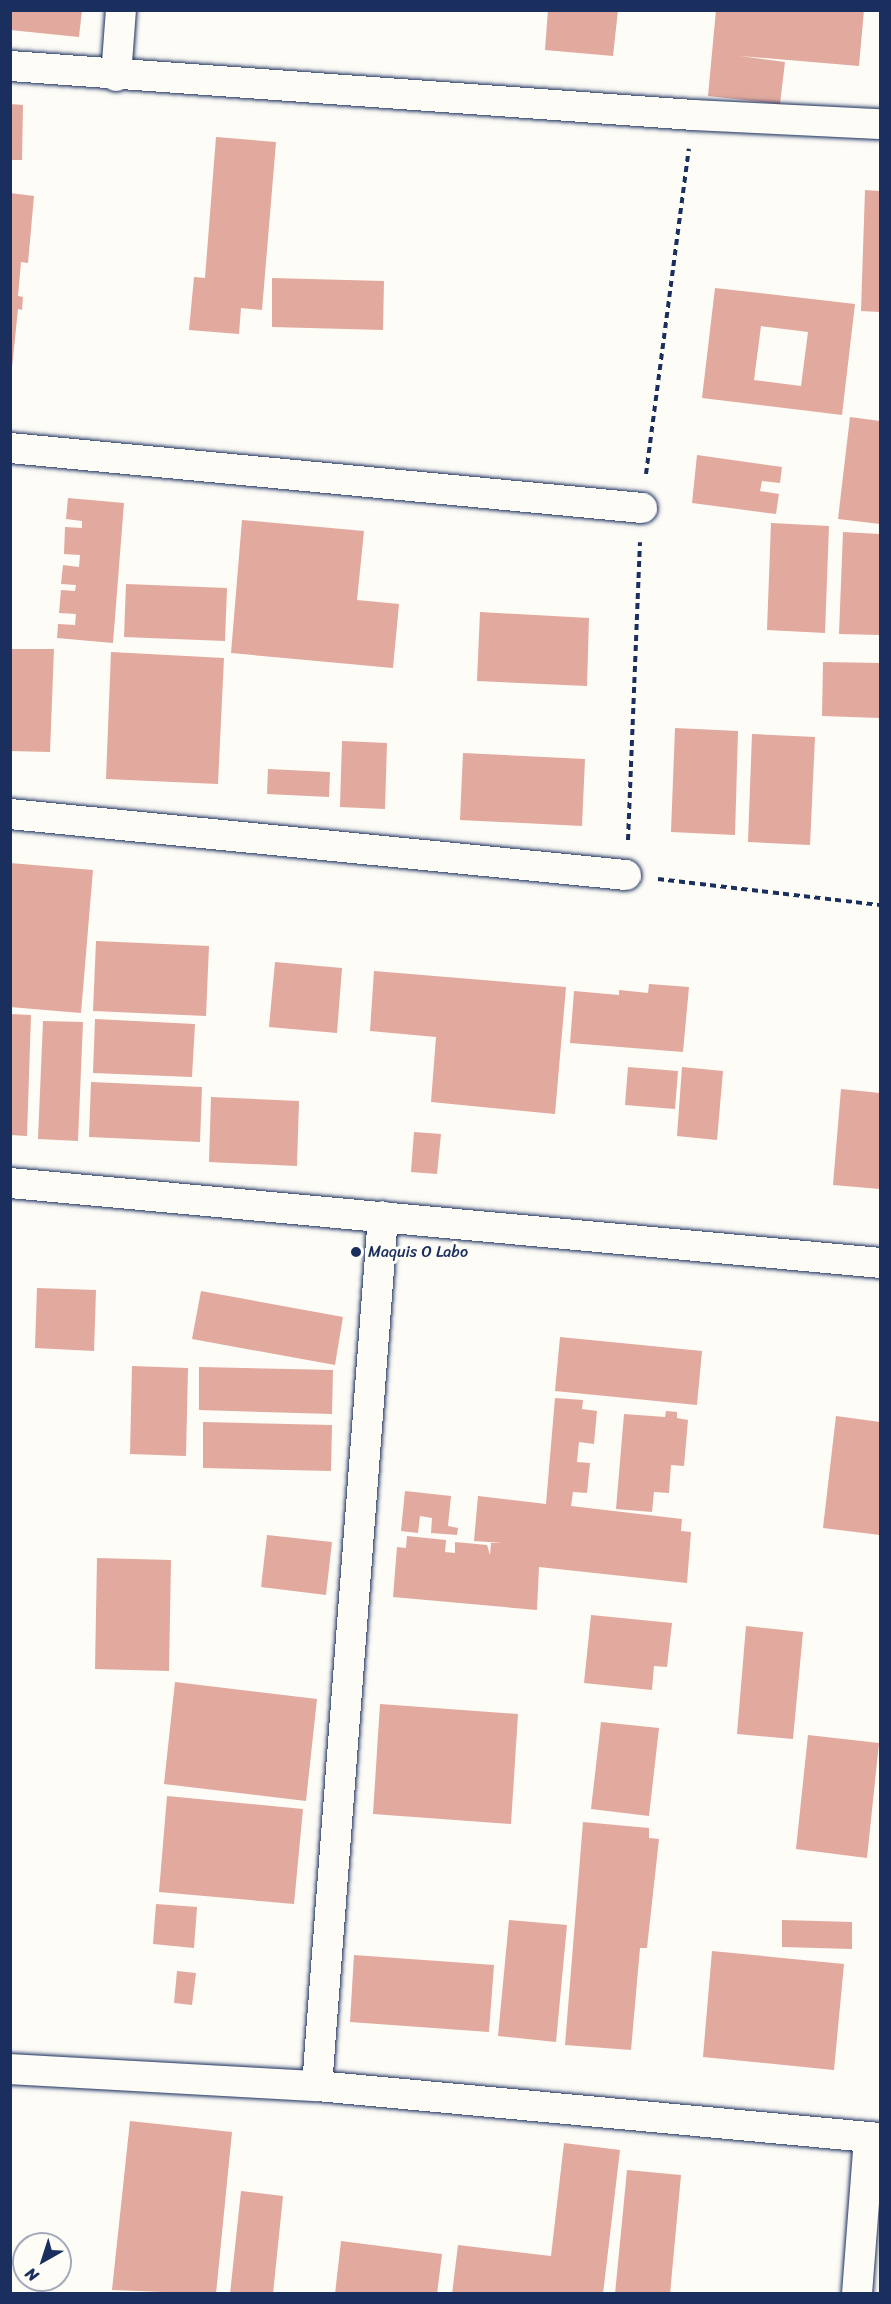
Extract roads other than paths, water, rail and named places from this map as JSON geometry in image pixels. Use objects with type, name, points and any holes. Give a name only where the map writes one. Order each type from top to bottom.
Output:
[{"type":"street","points":[[116,76],[121,10]]},
{"type":"street","points":[[10,66],[116,76],[880,124]]},
{"type":"street","points":[[10,448],[642,508]]},
{"type":"street","points":[[10,814],[626,875]]},
{"type":"street","points":[[10,1188],[11,1183],[880,1263]]},
{"type":"street","points":[[317,2086],[383,1217]]},
{"type":"street","points":[[10,2070],[317,2086],[875,2137],[857,2294]]},
{"type":"place","name":"Maquis O Labo","points":[[356,1252]]}]
